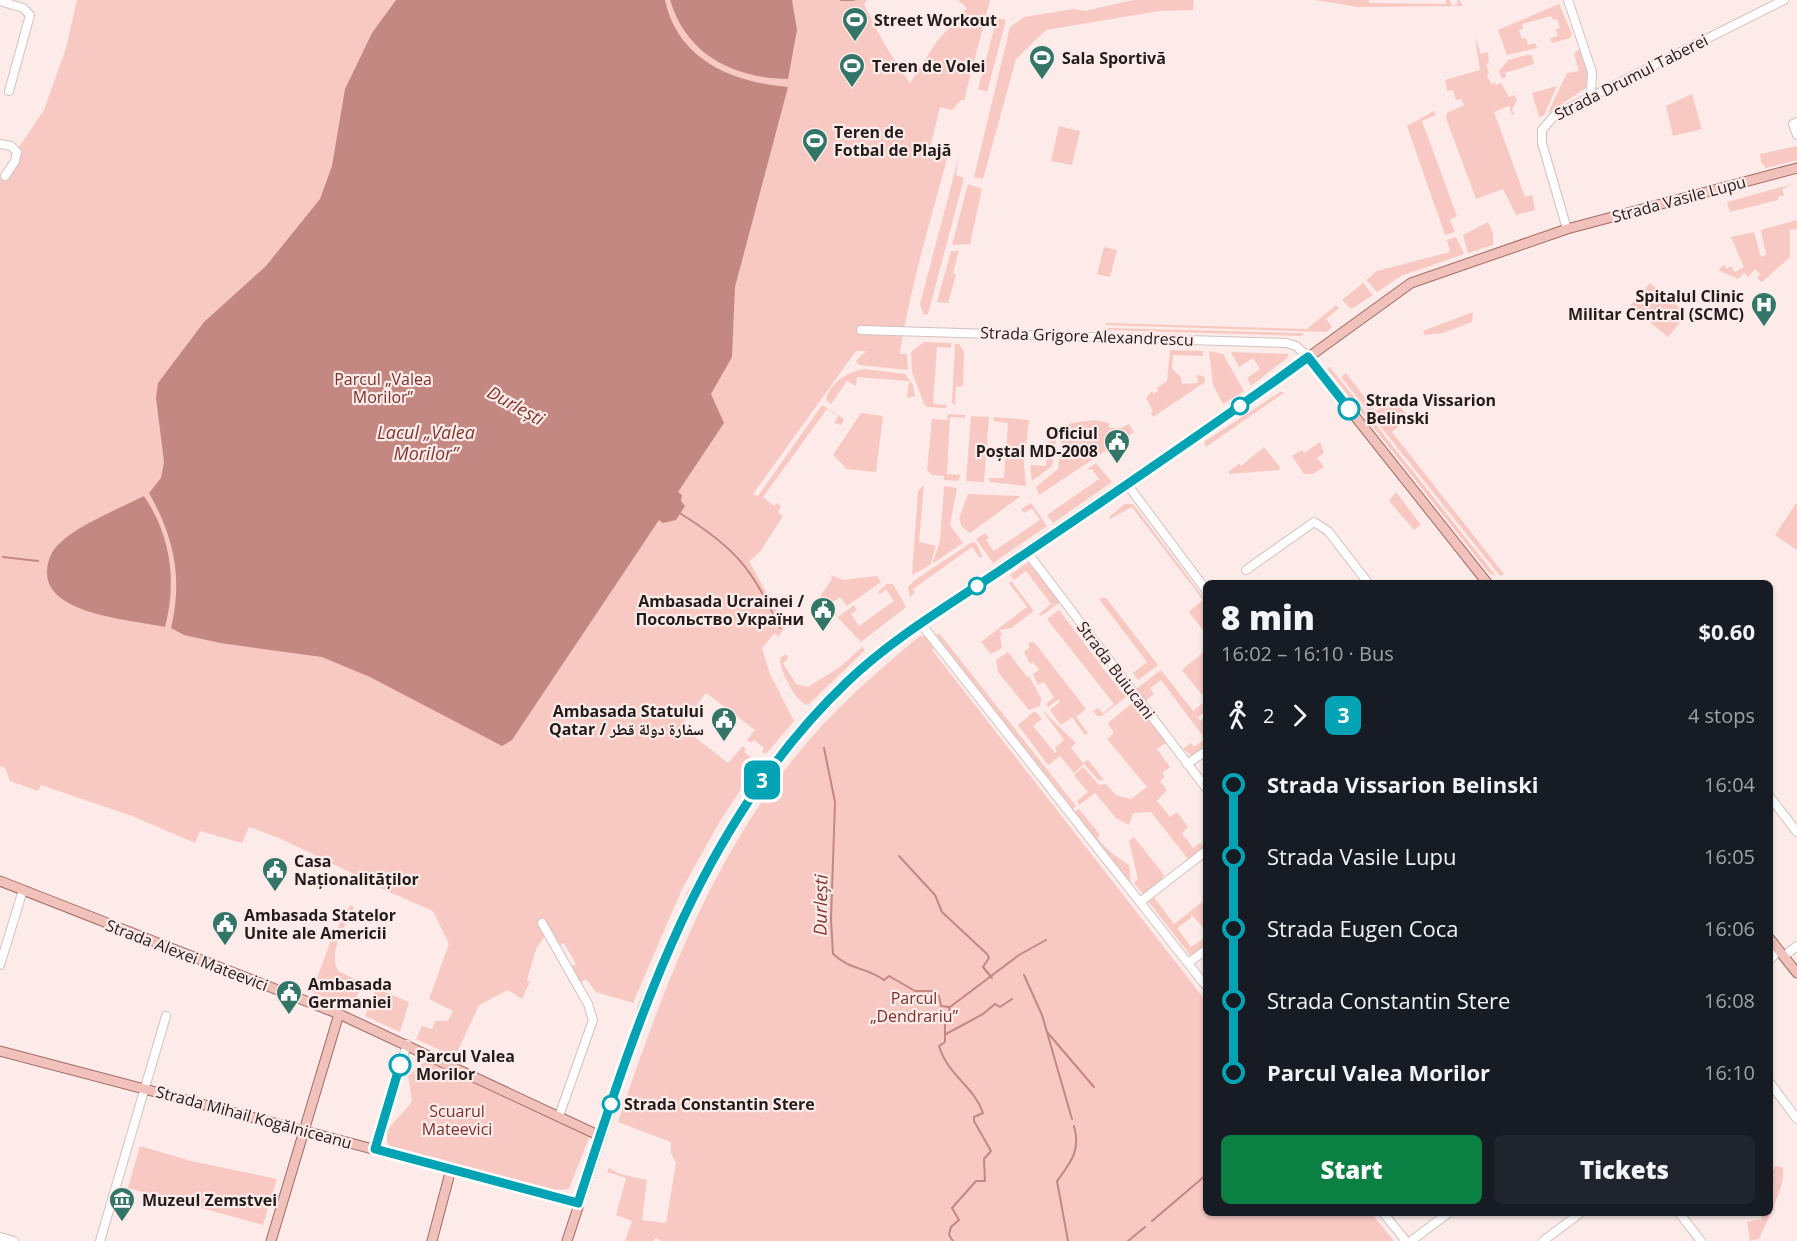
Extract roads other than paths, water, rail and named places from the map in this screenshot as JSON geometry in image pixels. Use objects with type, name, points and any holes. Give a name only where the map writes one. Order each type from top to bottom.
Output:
[{"type":"main road","name":"Strada Vasile Lupu","points":[[921,624],[1127,484],[1411,283],[1567,229],[1797,168]]},
{"type":"main road","points":[[1308,357],[1485,580]]},
{"type":"main road","points":[[567,1241],[644,1006],[676,932],[711,861],[764,777],[819,711],[885,649],[921,624]]},
{"type":"main road","name":"Strada Alexei Mateevici","points":[[0,880],[339,1014],[600,1136]]},
{"type":"main road","points":[[1773,943],[1797,973]]},
{"type":"main road","points":[[271,1241],[339,1014]]},
{"type":"main road","name":"Strada Mihail Kogălniceanu","points":[[0,1051],[304,1129],[578,1203]]},
{"type":"main road","points":[[432,1241],[452,1169]]},
{"type":"street","points":[[1568,0],[1592,72],[1591,95]]},
{"type":"street","name":"Strada Drumul Taberei","points":[[1567,229],[1541,135],[1550,119],[1591,95],[1784,0]]},
{"type":"street","points":[[0,1],[23,8],[30,15],[9,91]]},
{"type":"street","points":[[1797,122],[1793,124],[1797,135]]},
{"type":"street","points":[[0,144],[10,146],[17,152],[15,161],[5,176]]},
{"type":"street","name":"Strada Grigore Alexandrescu","points":[[861,330],[1286,343],[1296,346],[1308,357]]},
{"type":"street","points":[[1127,484],[1203,586]]},
{"type":"street","points":[[1246,570],[1314,522],[1328,531],[1366,580]]},
{"type":"street","name":"Strada Buiucani","points":[[1027,552],[1203,784]]},
{"type":"street","points":[[921,624],[1203,982]]},
{"type":"street","points":[[1187,764],[1203,753]]},
{"type":"street","points":[[1773,801],[1797,832]]},
{"type":"street","points":[[1140,902],[1203,853]]},
{"type":"street","points":[[0,965],[23,891]]},
{"type":"street","points":[[542,923],[588,1004],[593,1020],[559,1116]]},
{"type":"street","points":[[1773,958],[1797,946]]},
{"type":"street","points":[[1188,963],[1203,952]]},
{"type":"street","points":[[100,1241],[166,1016]]},
{"type":"street","points":[[375,1149],[407,1044]]},
{"type":"street","points":[[1773,1087],[1797,1119]]},
{"type":"street","points":[[1386,1216],[1406,1241]]},
{"type":"street","points":[[1411,1241],[1444,1216]]},
{"type":"street","points":[[1543,1241],[1576,1216]]},
{"type":"street","points":[[1682,1216],[1701,1241]]},
{"type":"street","points":[[0,1237],[14,1241]]},
{"type":"water","name":"Lacul „Valea Morilor”","points":[[396,0],[665,0],[672,21],[682,39],[695,53],[728,73],[747,80],[788,87],[735,287],[732,357],[711,394],[724,423],[678,492],[682,495],[681,501],[685,506],[676,520],[663,523],[659,520],[512,740],[502,746],[370,677],[322,657],[220,643],[184,635],[171,628],[176,592],[174,558],[165,526],[149,493],[161,478],[164,462],[156,398],[158,383],[204,322],[266,266],[320,199],[332,166],[345,89],[372,33]]},
{"type":"water","points":[[670,0],[792,0],[797,30],[788,79],[749,74],[715,60],[688,36]]},
{"type":"water","points":[[144,496],[160,527],[169,559],[171,593],[165,627],[114,618],[76,607],[61,598],[51,587],[47,573],[52,553],[67,537],[88,523]]},
{"type":"waterway","name":"Durlești","points":[[841,0],[854,0]]},
{"type":"waterway","name":"Durlești","points":[[678,512],[728,548],[740,561],[760,589],[780,628]]},
{"type":"waterway","points":[[3,557],[38,561]]},
{"type":"waterway","name":"Durlești","points":[[824,748],[835,802],[831,919],[833,954],[846,963],[884,980],[889,976],[915,991],[934,991],[939,996],[941,1006],[949,1007],[951,1017],[945,1023],[945,1042],[939,1046],[948,1065],[974,1095],[983,1113],[974,1117],[974,1121],[991,1151],[984,1159],[985,1181],[976,1181],[952,1208],[959,1220],[951,1227],[949,1235],[953,1241]]},
{"type":"waterway","points":[[899,856],[935,895],[942,912],[987,954],[989,958],[983,967],[992,978]]},
{"type":"waterway","points":[[950,1007],[1019,955],[1046,940]]},
{"type":"waterway","points":[[1024,975],[1042,1015],[1072,1119]]},
{"type":"waterway","points":[[946,1034],[983,1014],[995,1004],[1000,1007],[1012,999]]},
{"type":"waterway","points":[[1047,1032],[1094,1087]]},
{"type":"waterway","points":[[1068,1241],[1057,1181],[1070,1162],[1075,1149],[1074,1126]]},
{"type":"waterway","points":[[1152,1221],[1203,1178]]},
{"type":"waterway","points":[[1128,1241],[1145,1227]]},
{"type":"place","name":"Street Workout","points":[[855,43]]},
{"type":"place","name":"Sala Sportivă","points":[[1042,81]]},
{"type":"place","name":"Teren de Volei","points":[[852,89]]},
{"type":"place","name":"Teren de Fotbal de Plajă","points":[[815,164]]},
{"type":"place","name":"Spitalul Clinic Militar Central (SCMC)","points":[[1764,328]]},
{"type":"place","name":"Strada Vissarion Belinski","points":[[1349,409]]},
{"type":"place","name":"Oficiul Poștal MD-2008","points":[[1117,465]]},
{"type":"place","name":"Ambasada Ucrainei / Посольство України","points":[[823,633]]},
{"type":"place","name":"Ambasada Statului Qatar / سفارة دولة قطر","points":[[724,743]]},
{"type":"place","name":"Casa Naționalităților","points":[[275,893]]},
{"type":"place","name":"Ambasada Statelor Unite ale Americii","points":[[225,947]]},
{"type":"place","name":"Ambasada Germaniei","points":[[289,1016]]},
{"type":"place","name":"Parcul Valea Morilor","points":[[400,1065]]},
{"type":"place","name":"Strada Constantin Stere","points":[[611,1104]]},
{"type":"place","name":"Muzeul Zemstvei","points":[[122,1223]]},
{"type":"park label","name":"Parcul „Valea Morilor”","points":[[383,388]]},
{"type":"park label","name":"Parcul „Dendrariu”","points":[[914,1007]]},
{"type":"park label","name":"Scuarul Mateevici","points":[[457,1120]]}]
